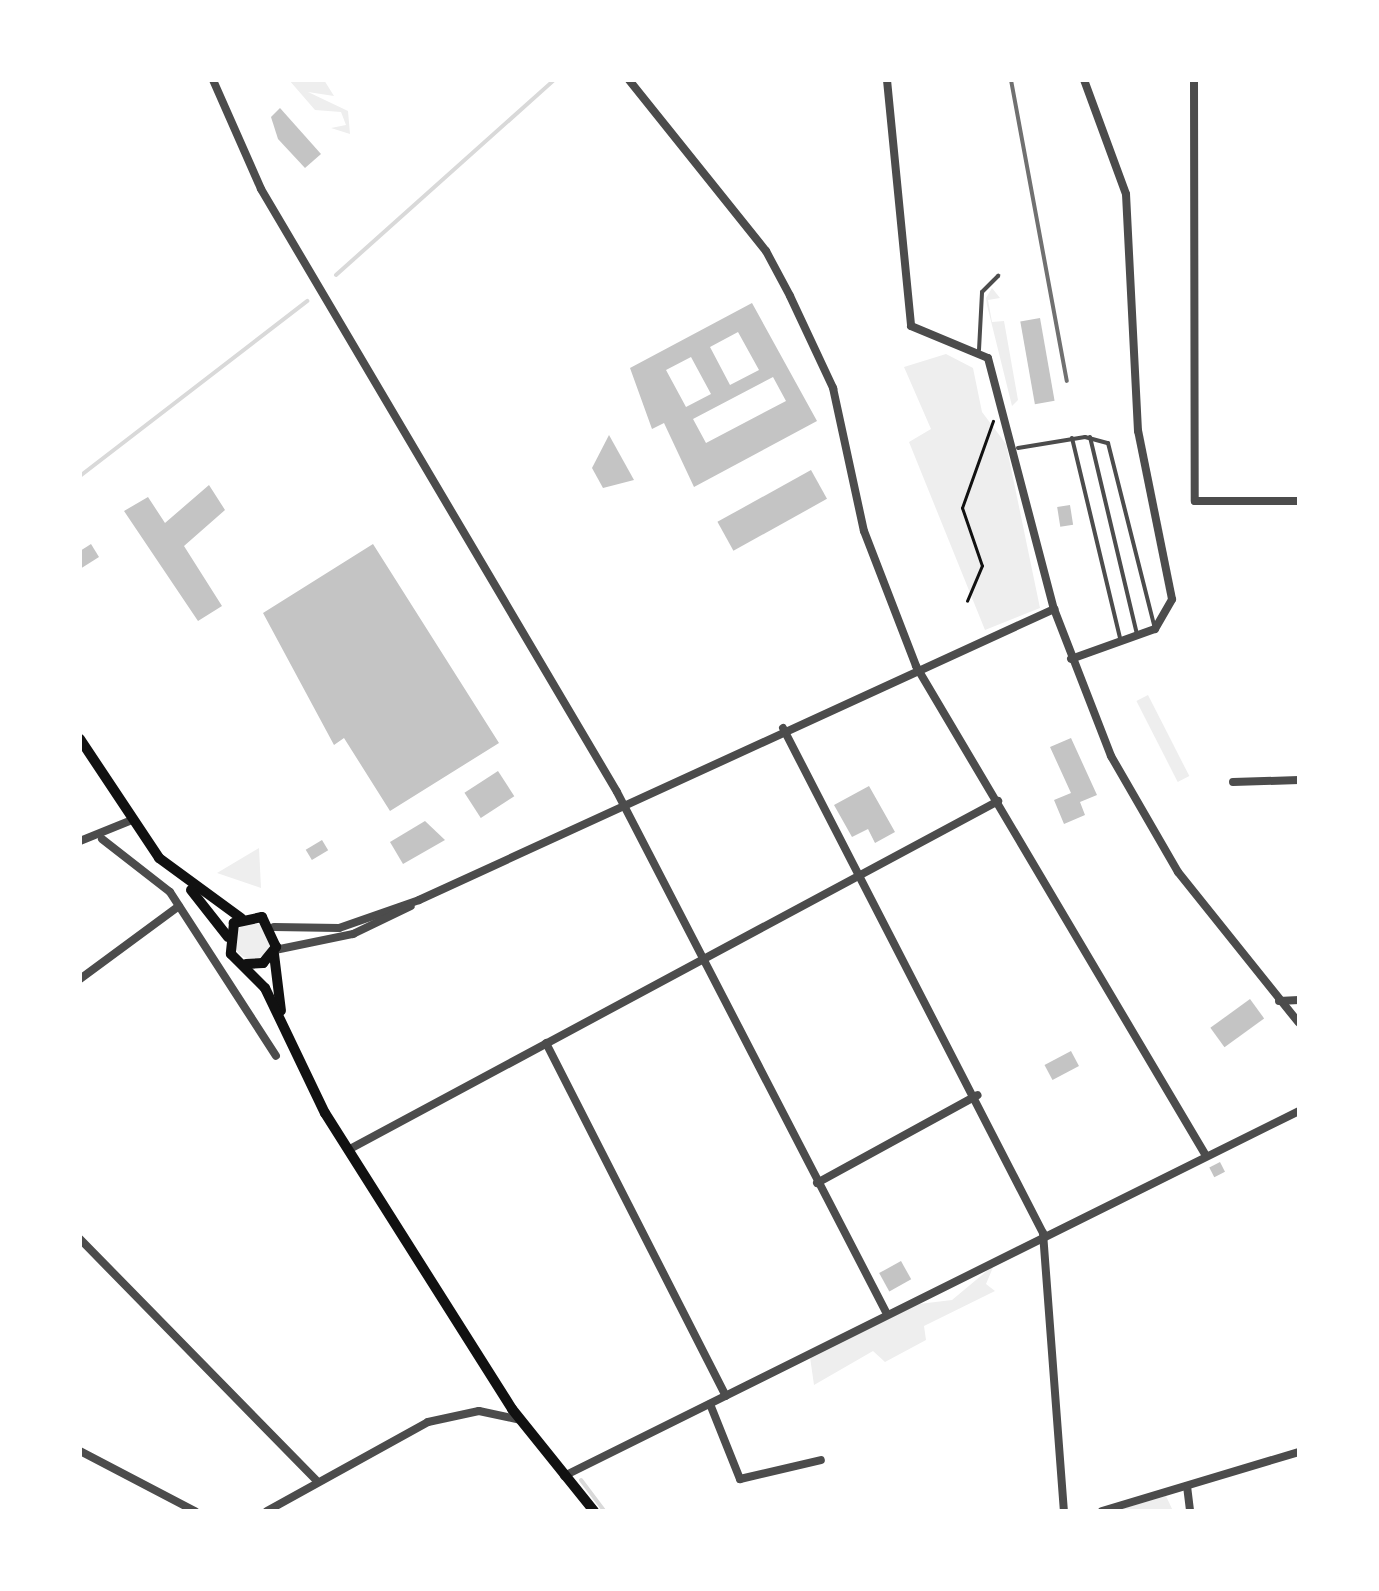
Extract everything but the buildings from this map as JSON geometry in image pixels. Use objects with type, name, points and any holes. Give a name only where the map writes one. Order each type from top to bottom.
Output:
[{"type":"main road","points":[[80,738],[132,820],[228,936],[284,1027],[348,1150],[520,1420],[594,1511]]},
{"type":"main road","points":[[187,884],[242,918],[274,927],[284,1027]]},
{"type":"main road","points":[[228,936],[242,918]]},
{"type":"main road","points":[[246,964],[274,952]]},
{"type":"street","points":[[212,80],[261,190],[623,803],[886,1312]]},
{"type":"street","points":[[628,80],[766,251],[818,351],[864,530],[916,666],[1205,1154]]},
{"type":"street","points":[[887,80],[908,318],[918,334],[980,350],[998,406],[1018,448],[1054,609],[1072,658],[1157,841],[1299,1023]]},
{"type":"street","points":[[1072,658],[1155,629],[1172,599],[1138,431],[1130,225],[1084,80]]},
{"type":"street","points":[[1194,80],[1195,501],[1299,501]]},
{"type":"street","points":[[274,952],[376,926],[419,900],[782,728],[916,666],[1054,609]]},
{"type":"street","points":[[782,728],[978,1095],[1043,1233],[1064,1511]]},
{"type":"street","points":[[1233,782],[1299,780]]},
{"type":"street","points":[[348,1150],[860,872],[998,802]]},
{"type":"street","points":[[80,841],[102,839],[132,820]]},
{"type":"street","points":[[102,839],[179,906],[276,1056]]},
{"type":"street","points":[[274,927],[326,930],[419,900]]},
{"type":"street","points":[[80,979],[179,906]]},
{"type":"street","points":[[1279,1000],[1299,1000]]},
{"type":"street","points":[[546,1043],[726,1396]]},
{"type":"street","points":[[817,1183],[978,1095]]},
{"type":"street","points":[[564,1476],[1043,1233],[1299,1111]]},
{"type":"street","points":[[80,1238],[316,1480]]},
{"type":"street","points":[[710,1404],[737,1478],[821,1460]]},
{"type":"street","points":[[266,1511],[316,1480],[428,1422],[479,1412],[520,1420]]},
{"type":"street","points":[[80,1451],[195,1511]]},
{"type":"street","points":[[1102,1511],[1299,1452]]},
{"type":"street","points":[[1186,1486],[1190,1511]]},
{"type":"lane","points":[[980,350],[982,292],[998,276]]},
{"type":"lane","points":[[1090,437],[1137,636]]},
{"type":"lane","points":[[1018,448],[1090,437],[1110,445],[1155,629]]},
{"type":"lane","points":[[1072,438],[1121,642]]},
{"type":"path","points":[[967,601],[982,566],[962,508],[998,406]]},
{"type":"shaded area","points":[[289,80],[324,80],[334,96],[308,92],[348,111],[350,134],[331,128],[346,125],[341,112],[315,110]]},
{"type":"shaded area","points":[[992,288],[1000,298],[988,300],[992,322],[1004,321],[1018,400],[1012,406],[987,305],[986,298]]},
{"type":"shaded area","points":[[946,354],[973,368],[982,412],[1006,444],[1040,608],[985,630],[909,442],[931,429],[904,367]]},
{"type":"shaded area","points":[[1148,695],[1189,776],[1178,782],[1136,701]]},
{"type":"shaded area","points":[[259,848],[261,888],[217,873]]},
{"type":"shaded area","points":[[252,923],[265,928],[270,941],[265,954],[252,959],[239,954],[234,941],[239,928]]},
{"type":"shaded area","points":[[994,1265],[986,1284],[995,1291],[924,1326],[926,1340],[885,1362],[873,1351],[814,1385],[810,1357],[919,1304],[952,1300]]},
{"type":"shaded area","points":[[1166,1496],[1173,1511],[1115,1511]]},
{"type":"waterway","points":[[336,275],[554,80]]},
{"type":"waterway","points":[[80,476],[307,301]]},
{"type":"waterway","points":[[581,1480],[604,1511]]},
{"type":"railway","points":[[1011,80],[1067,381]]}]
